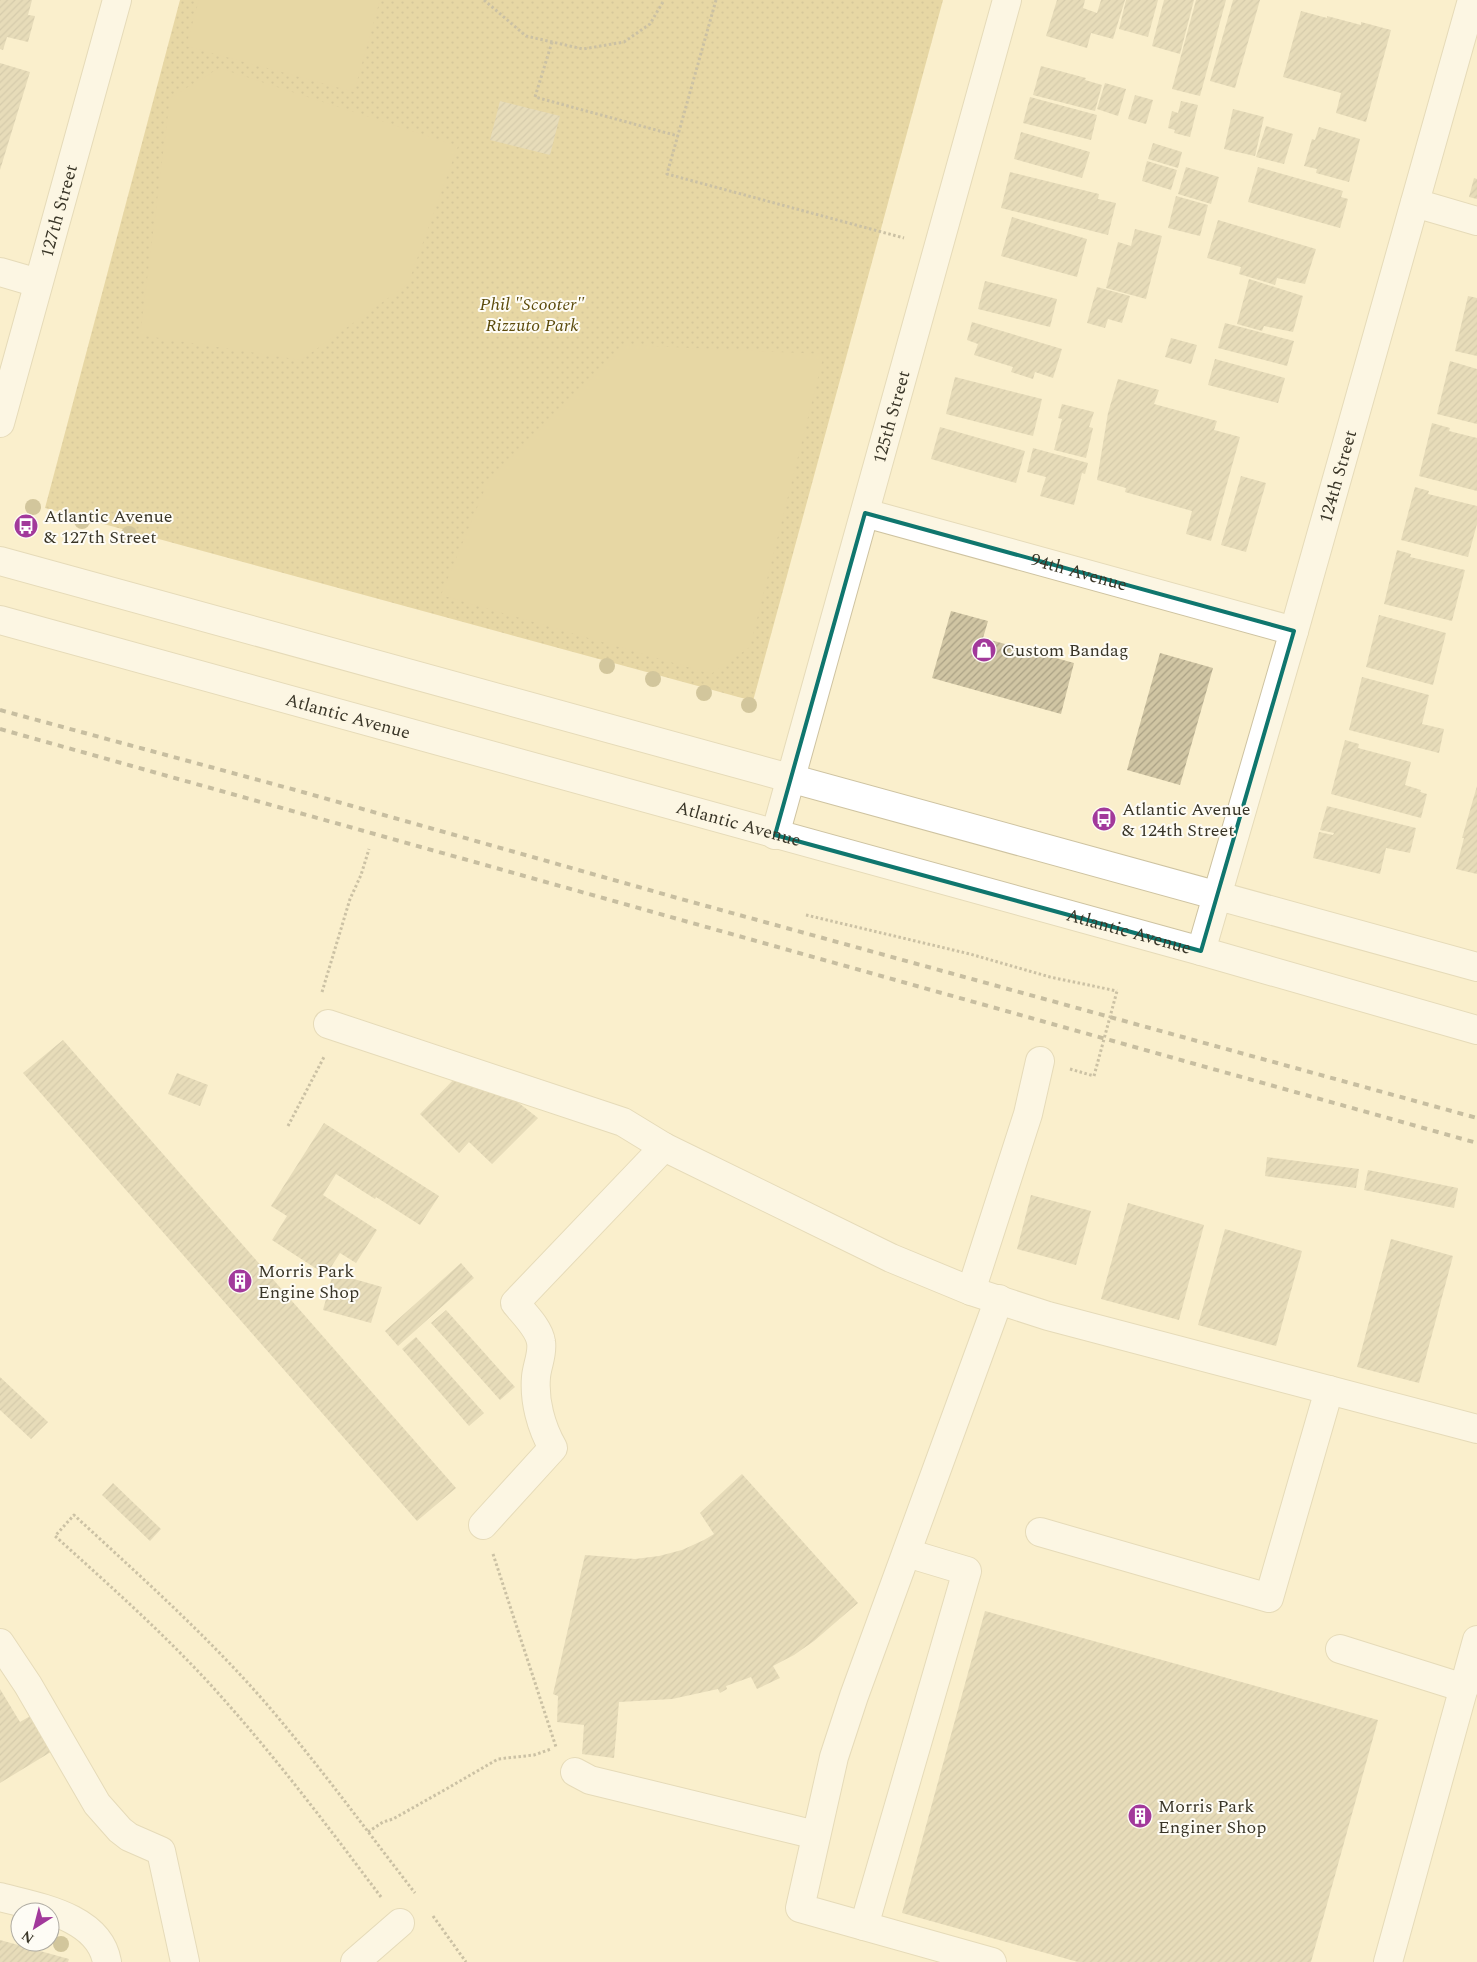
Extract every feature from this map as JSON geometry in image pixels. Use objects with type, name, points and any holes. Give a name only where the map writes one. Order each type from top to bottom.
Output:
[{"type":"main road","name":"127th Street","points":[[0,423],[117,0]]},
{"type":"main road","name":"125th Street","points":[[774,835],[1007,0]]},
{"type":"main road","name":"124th Street","points":[[1201,952],[1294,631],[1472,0]]},
{"type":"main road","points":[[1415,204],[1477,220]]},
{"type":"main road","points":[[0,272],[38,283]]},
{"type":"main road","name":"94th Avenue","points":[[865,514],[1294,631]]},
{"type":"main road","points":[[0,560],[1477,967]]},
{"type":"main road","name":"Atlantic Avenue","points":[[0,620],[1477,1030]]},
{"type":"main road","points":[[328,1024],[623,1122],[664,1147],[891,1258],[972,1291],[1048,1316],[1477,1429]]},
{"type":"main road","points":[[972,1291],[1028,1114],[1040,1061]]},
{"type":"main road","points":[[483,1525],[553,1448],[545,1434],[536,1394],[536,1376],[541,1342],[536,1330],[515,1303],[664,1147]]},
{"type":"main road","points":[[992,1962],[800,1908],[834,1757],[854,1696],[999,1299]]},
{"type":"main road","points":[[1040,1532],[1269,1598],[1329,1390]]},
{"type":"main road","points":[[864,1926],[967,1571],[907,1552]]},
{"type":"main road","points":[[1388,1962],[1477,1640]]},
{"type":"main road","points":[[0,1643],[28,1685],[97,1804],[129,1838],[162,1851],[185,1962]]},
{"type":"main road","points":[[1340,1649],[1464,1688]]},
{"type":"main road","points":[[575,1772],[590,1780],[816,1835]]},
{"type":"main road","points":[[0,1897],[61,1913],[73,1919],[96,1940],[105,1953],[107,1962]]},
{"type":"main road","points":[[355,1962],[400,1923]]},
{"type":"path","points":[[484,0],[526,36],[583,49],[624,42],[650,24],[664,0]]},
{"type":"path","points":[[716,0],[667,174],[904,238]]},
{"type":"path","points":[[552,42],[535,97],[678,136]]},
{"type":"path","points":[[362,875],[369,849]]},
{"type":"path","points":[[806,915],[1117,991],[1094,1076]]},
{"type":"path","points":[[400,1923],[313,1807],[234,1711],[153,1626],[55,1536],[74,1515],[179,1611],[269,1708],[322,1771],[417,1895]]},
{"type":"path","points":[[483,1525],[556,1747],[575,1772]]},
{"type":"path","points":[[368,1832],[498,1759],[534,1755],[556,1747]]},
{"type":"path","points":[[429,1910],[466,1962]]},
{"type":"highlighted area","points":[[865,513],[1294,631],[1201,951],[775,835]]},
{"type":"green space","name":"Phil \"Scooter\" Rizzuto Park","points":[[180,0],[943,0],[753,701],[45,508]]},
{"type":"green space","points":[[199,0],[380,0],[354,92],[186,46]]},
{"type":"green space","points":[[219,68],[458,146],[408,284],[301,360],[140,335],[170,98]]},
{"type":"green space","points":[[626,345],[824,354],[750,647],[711,674],[441,595],[489,479]]},
{"type":"building","points":[[0,0],[32,0],[28,15],[35,16],[28,42],[7,37],[3,50],[0,49]]},
{"type":"building","points":[[1057,0],[1085,0],[1083,8],[1097,13],[1101,0],[1125,0],[1113,39],[1091,33],[1087,48],[1046,36]]},
{"type":"building","points":[[1126,0],[1158,0],[1148,37],[1119,29]]},
{"type":"building","points":[[1164,0],[1194,0],[1180,54],[1152,46]]},
{"type":"building","points":[[1196,0],[1226,0],[1200,96],[1172,89]]},
{"type":"building","points":[[1233,0],[1260,0],[1235,88],[1210,81]]},
{"type":"building","points":[[1301,11],[1361,25],[1361,22],[1391,30],[1366,122],[1336,113],[1341,93],[1283,77]]},
{"type":"building","points":[[0,63],[30,72],[0,170]]},
{"type":"building","points":[[1041,66],[1086,78],[1085,80],[1102,85],[1095,111],[1033,95]]},
{"type":"building","points":[[1105,83],[1126,89],[1118,116],[1097,109]]},
{"type":"building","points":[[1135,95],[1153,100],[1146,124],[1128,119]]},
{"type":"building","points":[[1030,97],[1097,115],[1091,140],[1023,123]]},
{"type":"building","points":[[500,101],[560,116],[550,155],[490,140]]},
{"type":"building","points":[[1181,101],[1198,105],[1190,137],[1174,133],[1175,130],[1168,128],[1172,111],[1178,113]]},
{"type":"building","points":[[1233,109],[1264,117],[1255,156],[1224,149]]},
{"type":"building","points":[[1266,126],[1293,134],[1284,164],[1256,157]]},
{"type":"building","points":[[1319,127],[1360,139],[1349,182],[1316,173],[1317,169],[1304,166],[1312,139],[1315,140]]},
{"type":"building","points":[[1021,132],[1090,152],[1082,178],[1014,159]]},
{"type":"building","points":[[1153,143],[1182,152],[1178,168],[1148,159]]},
{"type":"building","points":[[1147,161],[1177,170],[1171,190],[1142,181]]},
{"type":"building","points":[[1186,167],[1219,177],[1211,204],[1178,194]]},
{"type":"building","points":[[1258,167],[1343,191],[1341,197],[1348,199],[1340,228],[1248,202]]},
{"type":"building","points":[[1010,172],[1099,194],[1098,199],[1116,203],[1108,235],[1001,208]]},
{"type":"building","points":[[1474,178],[1477,179],[1477,199],[1469,197]]},
{"type":"building","points":[[1176,196],[1208,205],[1200,236],[1168,228]]},
{"type":"building","points":[[1012,217],[1087,239],[1077,277],[1001,256]]},
{"type":"building","points":[[1218,220],[1316,249],[1305,284],[1277,278],[1275,285],[1239,274],[1241,267],[1207,258]]},
{"type":"building","points":[[1135,229],[1162,236],[1146,299],[1106,288],[1118,242],[1131,246]]},
{"type":"building","points":[[1249,279],[1303,296],[1293,332],[1264,326],[1262,331],[1237,324]]},
{"type":"building","points":[[985,281],[1057,299],[1050,327],[978,309]]},
{"type":"building","points":[[1097,287],[1130,296],[1122,323],[1108,319],[1105,328],[1087,323]]},
{"type":"building","points":[[1468,296],[1477,298],[1477,356],[1455,351]]},
{"type":"building","points":[[972,322],[1062,349],[1053,378],[1035,372],[1033,379],[1011,372],[1013,367],[974,355],[978,344],[967,340]]},
{"type":"building","points":[[1225,323],[1294,341],[1287,366],[1218,348]]},
{"type":"building","points":[[1171,338],[1197,345],[1191,364],[1165,357]]},
{"type":"building","points":[[1215,359],[1285,378],[1278,403],[1208,385]]},
{"type":"building","points":[[1450,361],[1477,369],[1477,424],[1437,414]]},
{"type":"building","points":[[955,377],[1042,399],[1033,436],[946,414]]},
{"type":"building","points":[[1118,379],[1159,390],[1154,404],[1217,421],[1214,430],[1240,437],[1211,541],[1186,534],[1192,511],[1125,492],[1126,488],[1097,480],[1108,413]]},
{"type":"building","points":[[1062,404],[1094,412],[1089,427],[1093,428],[1086,458],[1054,450],[1062,419],[1058,418]]},
{"type":"building","points":[[1432,423],[1450,428],[1449,431],[1477,438],[1477,491],[1419,476]]},
{"type":"building","points":[[940,427],[1025,451],[1016,483],[931,459]]},
{"type":"building","points":[[1033,448],[1088,463],[1085,474],[1082,473],[1074,505],[1040,496],[1046,477],[1027,472]]},
{"type":"building","points":[[1241,476],[1266,483],[1246,552],[1221,545]]},
{"type":"building","points":[[1415,487],[1429,491],[1428,494],[1477,506],[1477,524],[1468,557],[1401,540]]},
{"type":"building","points":[[1397,550],[1411,554],[1410,557],[1465,570],[1452,621],[1384,604]]},
{"type":"building","name":"Custom Bandag","points":[[951,611],[988,621],[983,638],[1074,663],[1061,714],[932,678]]},
{"type":"building","points":[[1379,615],[1446,633],[1433,685],[1366,667]]},
{"type":"building","points":[[1160,653],[1213,668],[1180,785],[1127,770]]},
{"type":"building","points":[[1362,677],[1429,695],[1422,724],[1444,729],[1439,753],[1349,730]]},
{"type":"building","points":[[1345,740],[1359,744],[1358,748],[1411,762],[1405,785],[1427,794],[1421,818],[1331,794]]},
{"type":"building","points":[[1477,786],[1477,874],[1456,869],[1464,838],[1462,838]]},
{"type":"building","points":[[1327,806],[1416,828],[1410,853],[1386,848],[1380,874],[1313,858],[1319,832],[1333,835],[1334,833],[1320,830]]},
{"type":"building","name":"Morris Park Engine Shop","points":[[63,1040],[456,1488],[417,1521],[23,1073]]},
{"type":"building","points":[[461,1072],[497,1086],[538,1118],[492,1164],[469,1142],[459,1153],[420,1114]]},
{"type":"building","points":[[177,1073],[208,1085],[200,1106],[168,1094]]},
{"type":"building","points":[[324,1123],[439,1196],[420,1225],[336,1174],[323,1195],[377,1230],[356,1263],[340,1253],[326,1275],[272,1240],[287,1216],[271,1206]]},
{"type":"building","points":[[1267,1157],[1359,1169],[1356,1188],[1265,1176]]},
{"type":"building","points":[[1368,1170],[1458,1188],[1454,1208],[1364,1190]]},
{"type":"building","points":[[1031,1195],[1091,1211],[1076,1265],[1017,1249]]},
{"type":"building","points":[[1128,1203],[1204,1225],[1179,1320],[1101,1299]]},
{"type":"building","points":[[1225,1229],[1302,1251],[1276,1346],[1198,1325]]},
{"type":"building","points":[[1391,1239],[1453,1256],[1419,1383],[1357,1367]]},
{"type":"building","points":[[461,1263],[474,1278],[398,1346],[385,1331]]},
{"type":"building","points":[[333,1273],[382,1287],[371,1323],[323,1310]]},
{"type":"building","points":[[446,1310],[515,1387],[500,1400],[431,1323]]},
{"type":"building","points":[[416,1337],[484,1413],[469,1426],[402,1349]]},
{"type":"building","points":[[0,1377],[48,1422],[31,1439],[0,1410]]},
{"type":"building","points":[[742,1474],[858,1603],[814,1641],[794,1655],[773,1666],[780,1678],[757,1689],[751,1677],[726,1686],[727,1689],[720,1693],[718,1689],[672,1699],[619,1702],[614,1758],[582,1754],[584,1725],[557,1722],[558,1696],[553,1694],[585,1555],[635,1559],[659,1556],[682,1550],[704,1540],[714,1534],[700,1513]]},
{"type":"building","points":[[113,1483],[161,1529],[150,1541],[102,1495]]},
{"type":"building","name":"Morris Park Enginer Shop","points":[[985,1611],[1378,1720],[1311,1962],[1078,1962],[902,1913]]},
{"type":"building","points":[[0,1689],[20,1722],[32,1715],[54,1750],[0,1783]]},
{"type":"building","points":[[0,1940],[10,1943],[10,1952],[44,1952],[69,1959],[68,1962],[0,1962]]},
{"type":"railway","points":[[0,710],[299,791],[681,899],[1477,1118]]},
{"type":"railway","points":[[0,729],[1477,1143]]},
{"type":"place","name":"Atlantic Avenue & 127th Street","points":[[26,526]]},
{"type":"place","name":"Custom Bandag","points":[[984,650]]},
{"type":"place","name":"Atlantic Avenue & 124th Street","points":[[1104,819]]},
{"type":"place","name":"Morris Park Engine Shop","points":[[240,1281]]},
{"type":"place","name":"Morris Park Enginer Shop","points":[[1140,1816]]}]
